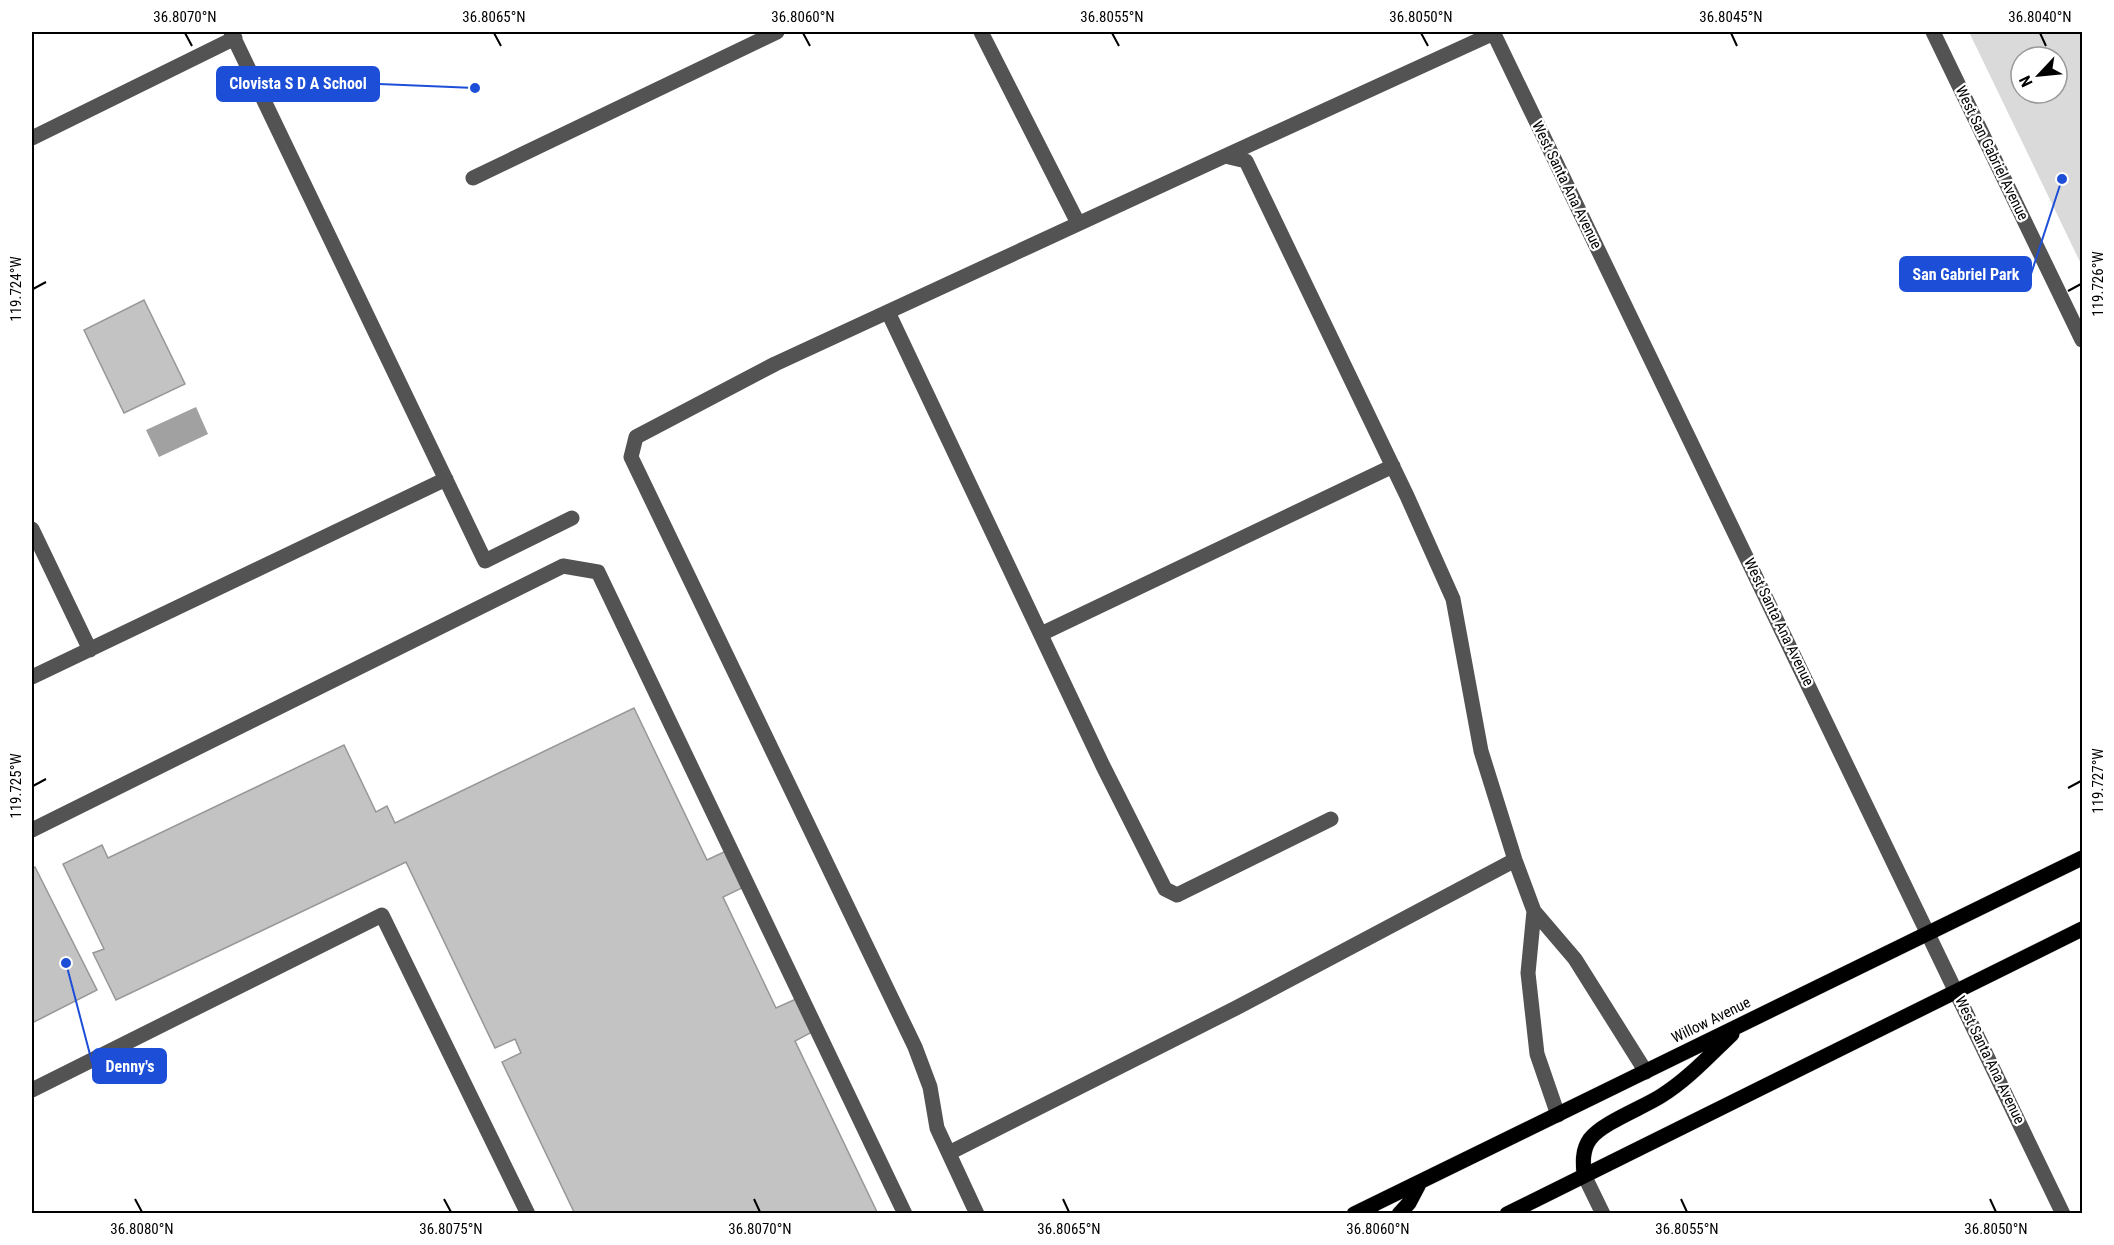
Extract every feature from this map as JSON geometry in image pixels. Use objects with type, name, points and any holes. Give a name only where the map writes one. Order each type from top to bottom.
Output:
[{"type":"main road","name":"Willow Avenue","points":[[1354,1214],[2082,858]]},
{"type":"main road","points":[[1507,1214],[2082,929]]},
{"type":"main road","points":[[1584,1176],[1583,1155],[1588,1141],[1598,1131],[1647,1104],[1687,1077],[1743,1024]]},
{"type":"main road","points":[[1399,1214],[1419,1184]]},
{"type":"street","points":[[473,178],[777,32]]},
{"type":"street","points":[[981,32],[1078,224]]},
{"type":"street","points":[[976,1214],[937,1128],[930,1087],[915,1047],[632,457],[636,437],[775,364],[1494,32]]},
{"type":"street","name":"West Santa Ana Avenue","points":[[1494,32],[1930,933],[2063,1214]]},
{"type":"street","name":"West San Gabriel Avenue","points":[[1933,32],[2082,340]]},
{"type":"street","points":[[32,138],[233,35],[485,561],[572,518]]},
{"type":"street","points":[[1225,156],[1246,161],[1393,466],[1453,599],[1481,751],[1515,860],[1534,911],[1575,959],[1646,1072]]},
{"type":"street","points":[[888,312],[1165,890],[1177,895],[1331,819]]},
{"type":"street","points":[[1041,634],[1393,466]]},
{"type":"street","points":[[32,677],[446,479]]},
{"type":"street","points":[[32,529],[90,650]]},
{"type":"street","points":[[32,830],[563,566],[598,572],[905,1214]]},
{"type":"street","points":[[949,1153],[1236,1008],[1515,860]]},
{"type":"street","points":[[1534,911],[1528,973],[1537,1054],[1558,1115]]},
{"type":"street","points":[[32,1090],[382,915],[528,1214]]},
{"type":"street","points":[[1584,1176],[1603,1214]]},
{"type":"shaded area","points":[[1969,32],[2082,32],[2082,266]]},
{"type":"shaded area","points":[[196,407],[208,434],[159,457],[146,430]]},
{"type":"building","points":[[144,300],[185,384],[124,413],[84,330]]},
{"type":"building","points":[[634,708],[707,860],[726,851],[744,887],[723,897],[776,1008],[796,999],[812,1032],[795,1041],[878,1214],[575,1214],[502,1062],[521,1053],[515,1039],[495,1048],[406,862],[116,1000],[93,953],[104,949],[63,864],[102,845],[108,858],[344,745],[376,812],[387,806],[395,823]]},
{"type":"building","points":[[35,867],[97,990],[32,1023],[32,869]]},
{"type":"place","name":"Clovista S D A School","points":[[475,88]]},
{"type":"place","name":"San Gabriel Park","points":[[2062,179]]},
{"type":"place","name":"Denny's","points":[[66,963]]}]
